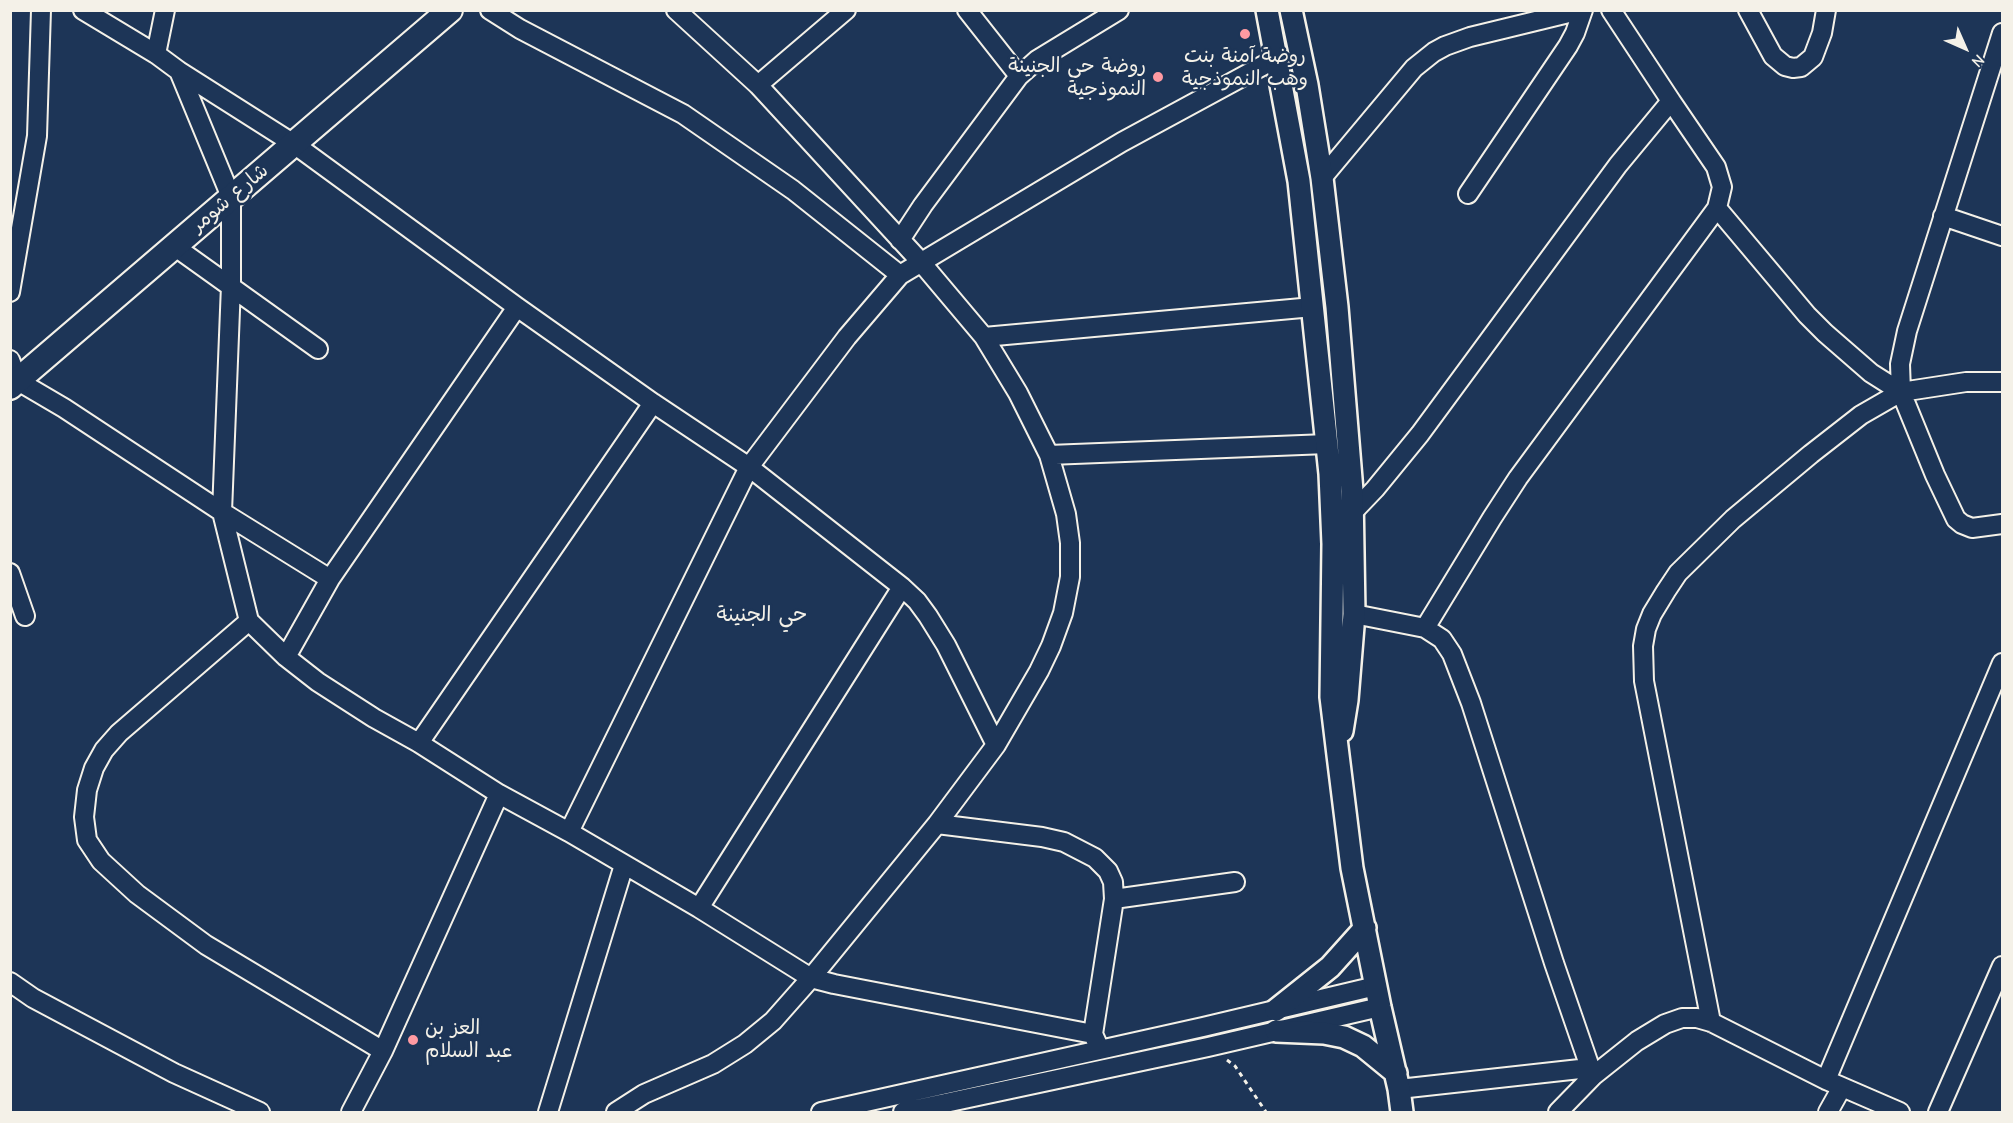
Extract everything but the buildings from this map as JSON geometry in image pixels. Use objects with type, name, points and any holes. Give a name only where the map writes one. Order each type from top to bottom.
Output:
[{"type":"main road","name":"شارع شومر","points":[[13,376],[174,246],[450,10]]},
{"type":"street","points":[[10,292],[37,136],[41,10]]},
{"type":"street","points":[[83,10],[156,54],[294,144],[517,307],[652,403],[749,468],[902,587],[922,608],[946,645],[996,745]]},
{"type":"street","points":[[156,54],[165,10]]},
{"type":"street","points":[[490,10],[520,29],[683,114],[793,190],[900,275]]},
{"type":"street","points":[[616,1113],[644,1094],[713,1064],[745,1044],[773,1021],[811,978],[937,824],[996,745],[1051,646],[1063,613],[1070,577],[1070,543],[1066,514],[1049,455],[1018,393],[984,337],[920,261],[758,85],[676,10]]},
{"type":"street","points":[[758,85],[846,10]]},
{"type":"street","points":[[967,10],[1019,76]]},
{"type":"street","points":[[900,240],[923,205],[1019,76],[1048,53],[1119,10]]},
{"type":"street","points":[[1267,10],[1299,181],[1330,474],[1331,697],[1338,755],[1352,868],[1380,1007],[1398,1081],[1402,1113]]},
{"type":"street","points":[[1291,10],[1307,85],[1322,178],[1338,318],[1353,512],[1354,614],[1347,699],[1338,755]]},
{"type":"street","points":[[1322,178],[1408,75],[1434,52],[1470,37],[1582,10]]},
{"type":"street","points":[[1468,194],[1568,46],[1575,33],[1582,10]]},
{"type":"street","points":[[1425,628],[1518,478],[1717,208],[1722,187],[1716,167],[1611,10]]},
{"type":"street","points":[[1748,10],[1773,56],[1785,66],[1793,68],[1801,67],[1812,57],[1822,33],[1826,10]]},
{"type":"street","points":[[2002,33],[1994,89],[1943,216],[1907,331],[1900,364],[1901,392],[1956,519],[1972,528],[2002,524]]},
{"type":"street","points":[[569,832],[749,468],[847,337],[900,275],[1122,142],[1276,58]]},
{"type":"street","points":[[179,71],[231,197],[231,285],[222,512],[249,621],[286,657],[343,698],[499,794],[699,908],[811,978],[1097,1042]]},
{"type":"street","points":[[1332,524],[1353,512],[1420,434],[1618,165],[1671,100]]},
{"type":"street","points":[[1717,208],[1807,315],[1871,373],[1901,392]]},
{"type":"street","points":[[1943,216],[2002,236]]},
{"type":"street","points":[[174,246],[318,349]]},
{"type":"street","points":[[286,657],[330,579],[517,307]]},
{"type":"street","points":[[984,337],[1313,307]]},
{"type":"street","points":[[13,376],[222,512],[330,579]]},
{"type":"street","points":[[1711,1022],[1644,681],[1643,646],[1646,629],[1665,591],[1678,573],[1733,519],[1853,422],[1901,392],[1966,382],[2002,382]]},
{"type":"street","points":[[419,743],[652,403]]},
{"type":"street","points":[[1049,455],[1327,444]]},
{"type":"street","points":[[10,573],[25,616]]},
{"type":"street","points":[[699,908],[902,587]]},
{"type":"street","points":[[1354,614],[1425,628],[1442,639],[1452,654],[1471,703],[1591,1072]]},
{"type":"street","points":[[249,621],[119,733],[104,750],[94,768],[87,790],[84,817],[87,840],[101,861],[137,894],[206,945],[383,1051]]},
{"type":"street","points":[[1828,1113],[1834,1084],[2002,663]]},
{"type":"street","points":[[351,1113],[383,1051],[499,794]]},
{"type":"street","points":[[937,824],[1065,842],[1104,866],[1113,882],[1114,898],[1097,1042],[1108,1068]]},
{"type":"street","points":[[548,1113],[624,865]]},
{"type":"street","points":[[1114,898],[1235,882]]},
{"type":"street","points":[[1276,1010],[1330,967],[1365,928]]},
{"type":"street","points":[[1938,1113],[2002,966]]},
{"type":"street","points":[[10,982],[33,998],[174,1073],[260,1113]]},
{"type":"street","points":[[821,1113],[1097,1042],[1276,1010],[1376,986]]},
{"type":"street","points":[[903,1113],[1380,1007]]},
{"type":"street","points":[[1558,1113],[1591,1072],[1665,1024],[1683,1018],[1697,1018],[1711,1022],[1834,1084],[1900,1113]]},
{"type":"street","points":[[1276,1031],[1324,1033],[1344,1038],[1363,1046],[1398,1081],[1591,1072]]},
{"type":"path","points":[[1208,1047],[1235,1066],[1266,1113]]},
{"type":"place","name":"روضة آمنة بنت وهب النموذجية","points":[[1245,34]]},
{"type":"place","name":"روضة حي الجنينة النموذجية","points":[[1158,77]]},
{"type":"place","name":"العز بن عبد السلام","points":[[413,1040]]},
{"type":"district","name":"حي الجنينة","points":[[762,615]]}]
